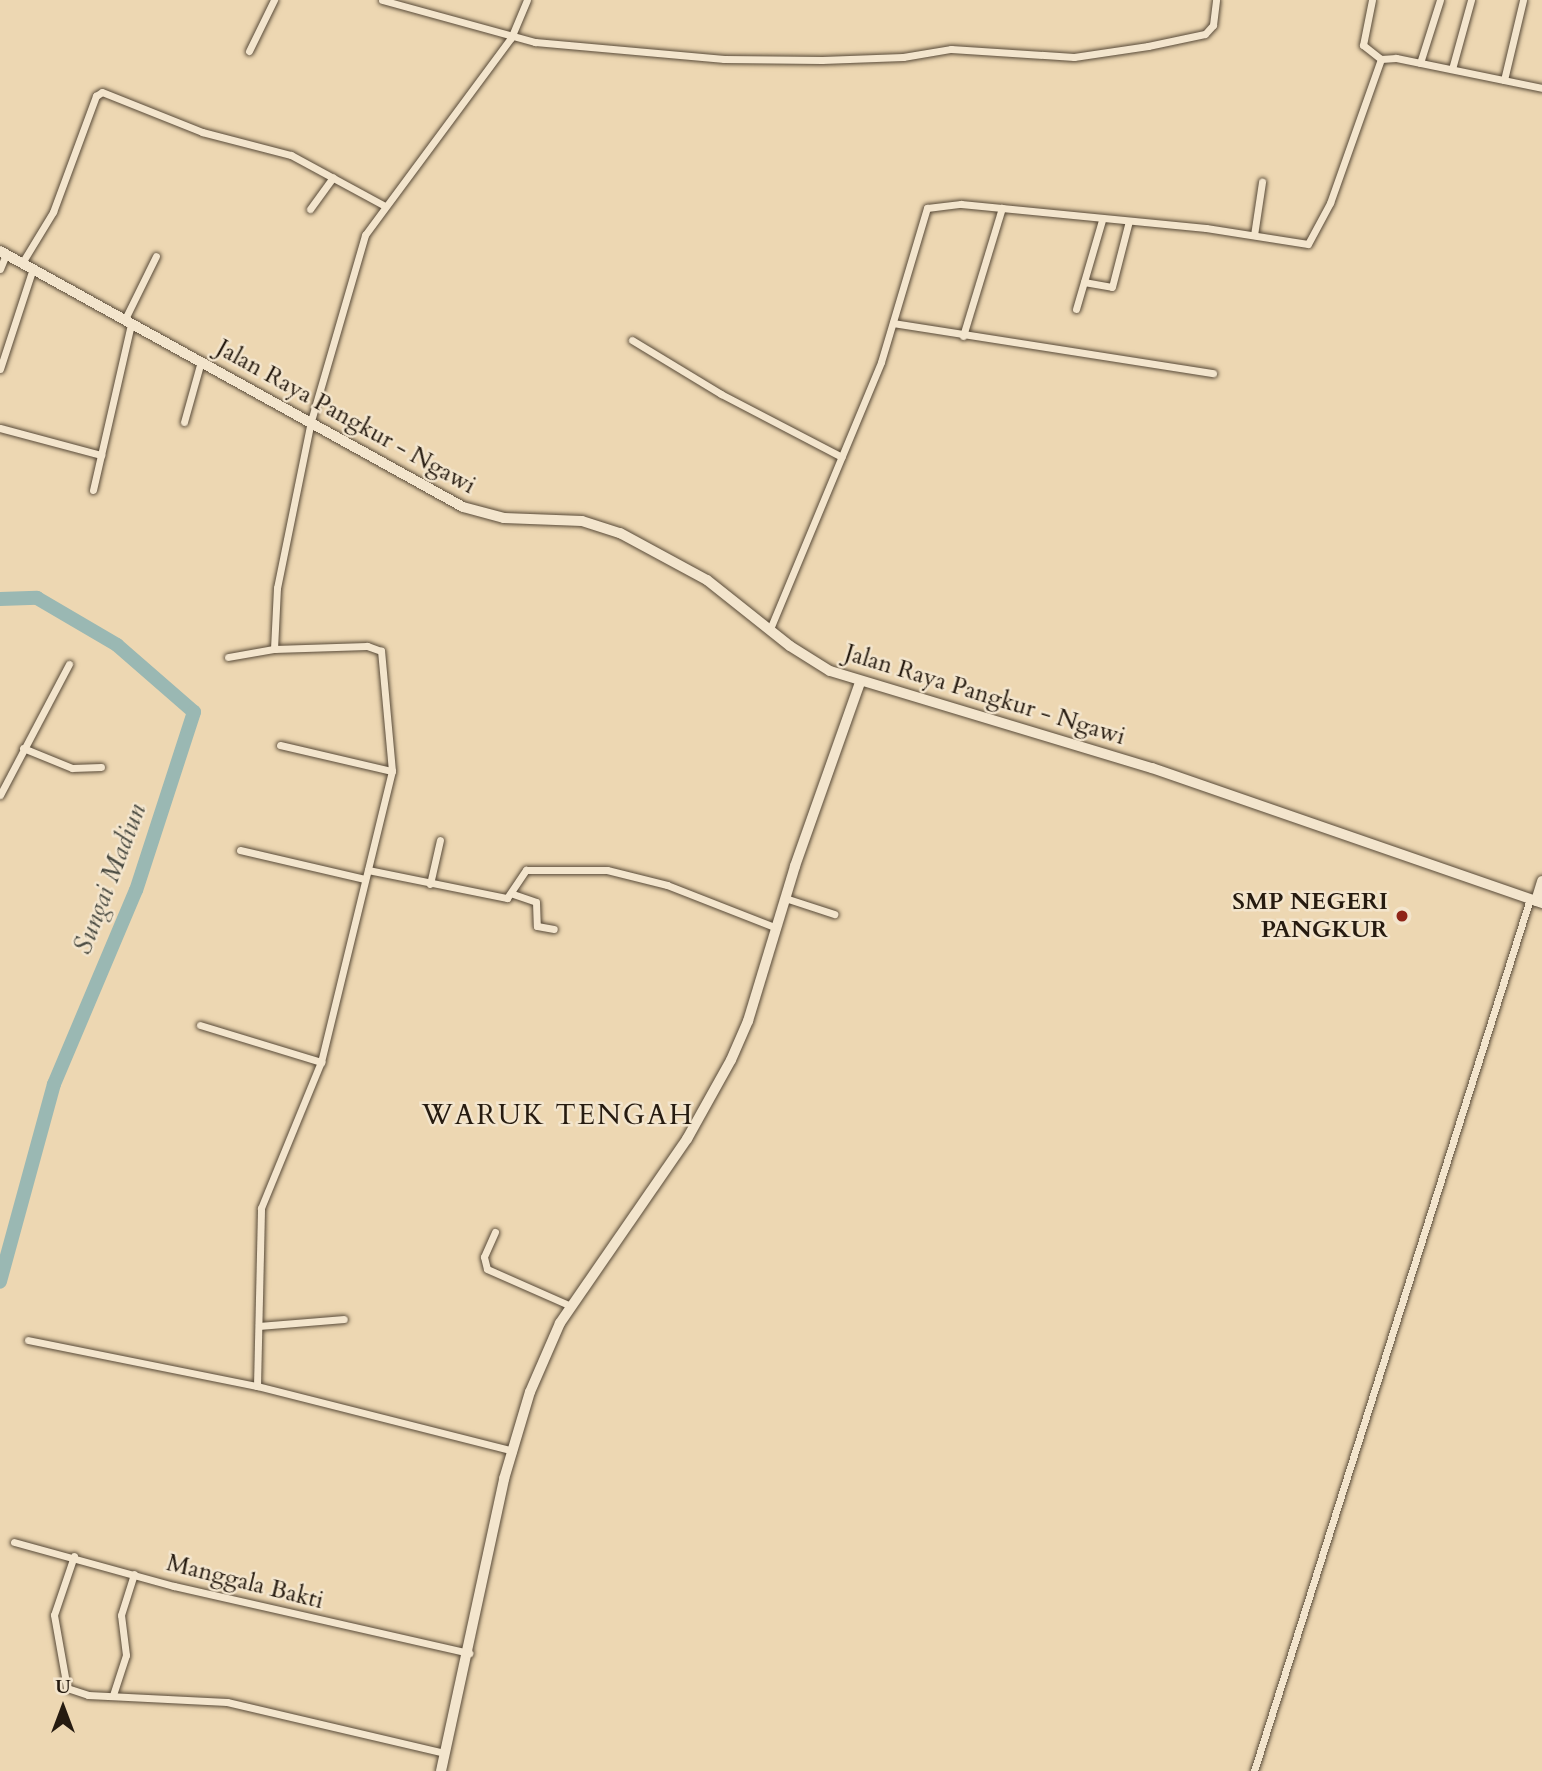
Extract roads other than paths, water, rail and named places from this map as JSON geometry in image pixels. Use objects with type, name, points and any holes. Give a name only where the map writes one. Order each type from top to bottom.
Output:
[{"type":"main road","name":"Jalan Raya Pangkur - Ngawi","points":[[3,252],[470,510],[504,518],[582,521],[608,527],[707,580],[820,666],[860,682],[1153,768],[1536,901]]},
{"type":"main road","points":[[441,1771],[469,1654],[481,1580],[513,1451],[535,1380],[571,1306],[709,1102],[748,1021],[786,898],[860,682]]},
{"type":"main road","points":[[1536,901],[1542,881]]},
{"type":"street","points":[[249,51],[274,0]]},
{"type":"street","points":[[382,0],[512,38],[737,59],[866,60],[951,49],[1074,57],[1205,34],[1213,25],[1216,0]]},
{"type":"street","points":[[274,649],[277,588],[311,421],[361,246],[383,205],[512,38],[527,0]]},
{"type":"street","points":[[1372,0],[1363,45],[1381,60],[1420,63],[1542,88]]},
{"type":"street","points":[[1420,63],[1440,0]]},
{"type":"street","points":[[1452,69],[1471,0]]},
{"type":"street","points":[[1504,80],[1523,0]]},
{"type":"street","points":[[770,629],[842,457],[893,323],[927,208],[943,204],[1002,208],[1254,234],[1308,244],[1318,230],[1381,60]]},
{"type":"street","points":[[22,262],[53,212],[96,96],[102,92],[202,132],[291,155],[383,205]]},
{"type":"street","points":[[310,209],[332,177]]},
{"type":"street","points":[[1254,234],[1262,182]]},
{"type":"street","points":[[963,335],[1002,208]]},
{"type":"street","points":[[1076,309],[1102,220]]},
{"type":"street","points":[[1084,282],[1112,286],[1129,221]]},
{"type":"street","points":[[0,269],[3,252]]},
{"type":"street","points":[[93,490],[128,322],[156,257]]},
{"type":"street","points":[[0,369],[33,268]]},
{"type":"street","points":[[893,323],[1213,373]]},
{"type":"street","points":[[632,340],[721,394],[842,457]]},
{"type":"street","points":[[184,422],[201,361]]},
{"type":"street","points":[[0,428],[101,455]]},
{"type":"street","points":[[228,657],[274,649],[379,648],[392,771],[321,1062],[261,1208],[257,1386]]},
{"type":"street","points":[[0,795],[69,664]]},
{"type":"street","points":[[280,745],[392,771]]},
{"type":"street","points":[[23,748],[72,768],[101,767]]},
{"type":"street","points":[[430,884],[440,839]]},
{"type":"street","points":[[240,850],[365,879]]},
{"type":"street","points":[[368,870],[507,898],[513,894],[526,870],[593,869],[667,885],[777,928]]},
{"type":"street","points":[[513,894],[536,902],[537,926],[554,929]]},
{"type":"street","points":[[786,898],[834,914]]},
{"type":"street","points":[[1254,1771],[1536,901]]},
{"type":"street","points":[[200,1025],[321,1062]]},
{"type":"street","points":[[495,1232],[484,1257],[487,1269],[571,1306]]},
{"type":"street","points":[[259,1326],[344,1319]]},
{"type":"street","points":[[27,1340],[257,1386],[513,1451]]},
{"type":"street","name":"Manggala Bakti","points":[[14,1542],[134,1574],[469,1654]]},
{"type":"street","points":[[74,1556],[54,1615],[67,1688],[88,1695],[227,1702],[444,1753]]},
{"type":"street","points":[[113,1695],[126,1655],[121,1615],[134,1574]]},
{"type":"waterway","name":"Sungai Madiun","points":[[0,599],[37,598],[117,645],[194,712],[136,890],[54,1084],[0,1282]]},
{"type":"place","name":"SMP NEGERI PANGKUR","points":[[1402,916]]},
{"type":"district","name":"WARUK TENGAH","points":[[558,1115]]}]
